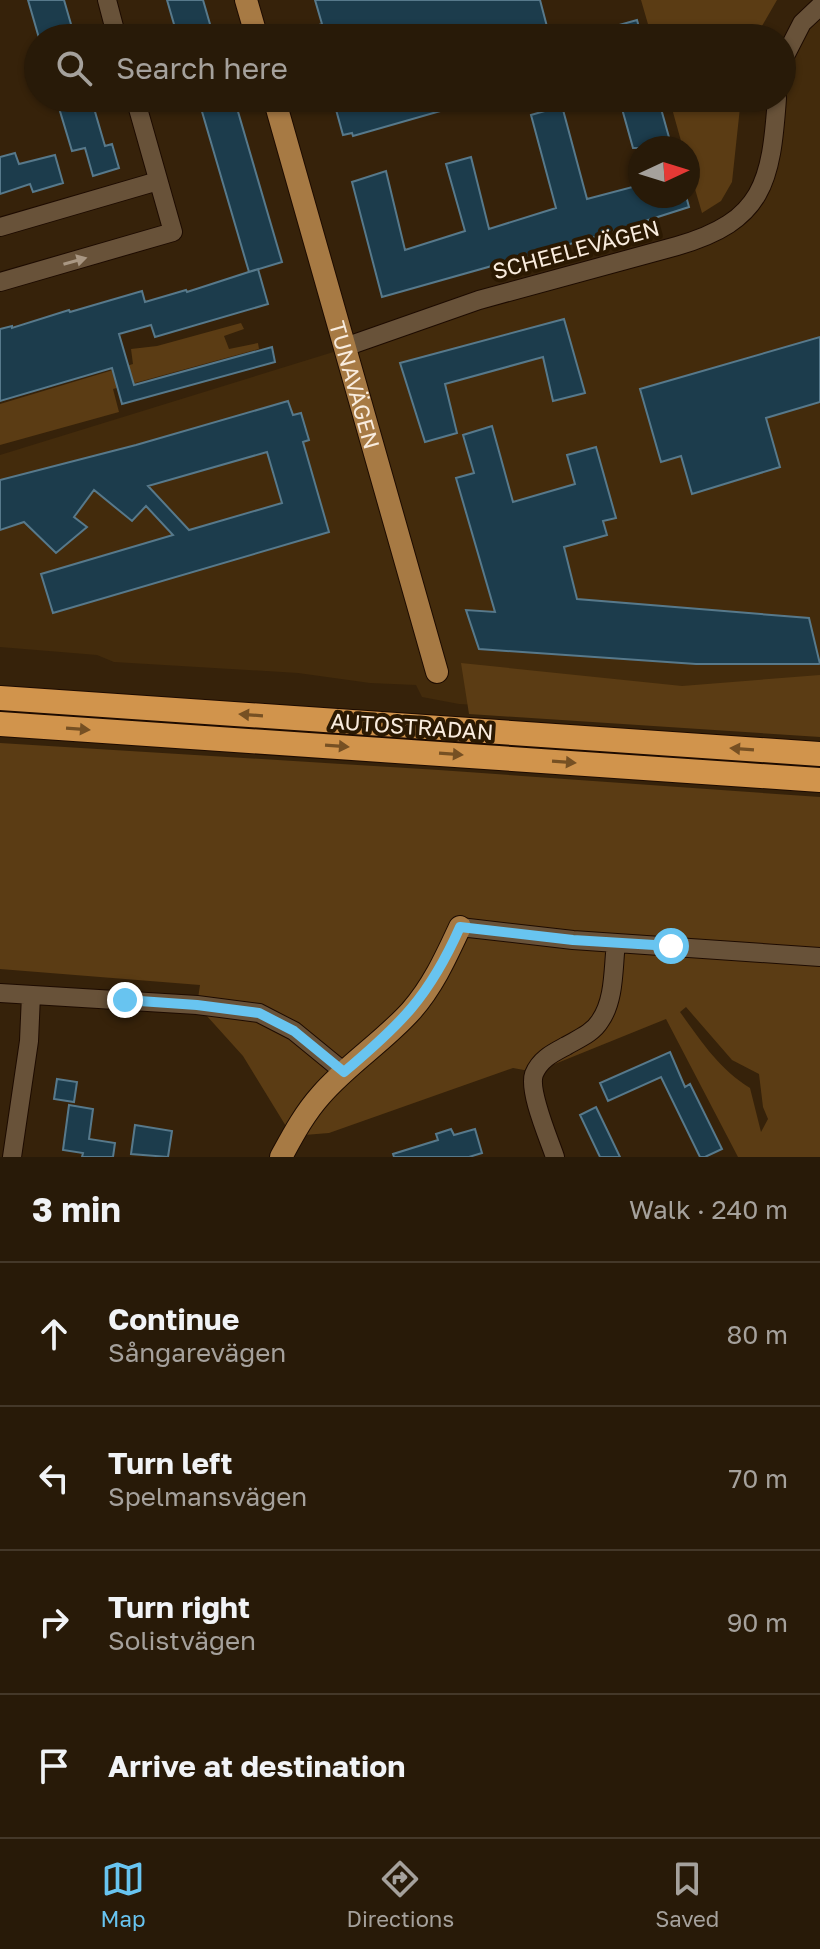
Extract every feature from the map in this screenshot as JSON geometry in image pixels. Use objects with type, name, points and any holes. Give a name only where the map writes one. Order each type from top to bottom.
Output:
[{"type":"highway","name":"AUTOSTRADAN","points":[[0,698],[820,754]]},
{"type":"highway","name":"AUTOSTRADAN","points":[[0,724],[820,780]]},
{"type":"main road","points":[[246,0],[253,24]]},
{"type":"main road","name":"TUNAVÄGEN","points":[[278,112],[437,672]]},
{"type":"main road","points":[[281,1157],[303,1118],[344,1072],[382,1040],[417,1003],[445,961],[460,927]]},
{"type":"street","points":[[107,0],[113,24]]},
{"type":"street","points":[[796,35],[802,23],[820,6]]},
{"type":"street","points":[[0,282],[173,232],[139,112]]},
{"type":"street","name":"SCHEELEVÄGEN","points":[[345,347],[479,300],[705,238],[724,229],[740,219],[767,175],[775,112]]},
{"type":"street","points":[[0,227],[158,181]]},
{"type":"street","points":[[460,927],[616,943],[820,957]]},
{"type":"street","points":[[555,1157],[535,1095],[535,1072],[548,1056],[594,1029],[602,1018],[611,990],[616,943]]},
{"type":"street","points":[[0,993],[197,1005],[259,1013],[294,1031],[344,1072]]},
{"type":"street","points":[[12,1157],[29,1041],[31,995]]},
{"type":"shaded area","points":[[641,0],[777,0],[763,24],[648,24]]},
{"type":"shaded area","points":[[820,6],[820,723],[459,704],[422,697],[416,685],[370,683],[298,673],[114,662],[97,655],[0,647],[0,455],[677,246],[755,197],[778,112],[796,112],[796,41]]},
{"type":"shaded area","points":[[673,112],[740,112],[732,182],[721,201],[702,213],[700,136],[680,136]]},
{"type":"shaded area","points":[[241,323],[244,329],[224,336],[229,349],[258,343],[259,349],[113,389],[119,412],[0,445],[0,404],[133,364],[131,349],[157,346]]},
{"type":"shaded area","points":[[461,663],[682,686],[820,675],[820,737],[469,714]]},
{"type":"shaded area","points":[[0,743],[820,797],[820,1157],[738,1157],[666,1019],[535,1072],[513,1068],[329,1133],[292,1136],[243,1056],[197,1005],[200,985],[0,969]],"holes":[[[686,1007],[732,1060],[759,1074],[763,1107],[768,1119],[761,1132],[750,1088],[720,1063],[680,1012]]]},
{"type":"building","points":[[28,0],[64,0],[71,24],[35,24]]},
{"type":"building","points":[[167,0],[203,0],[210,24],[174,24]]},
{"type":"building","points":[[315,0],[540,0],[546,24],[322,24]]},
{"type":"building","points":[[60,112],[95,112],[105,146],[112,144],[119,168],[93,176],[85,148],[72,151]]},
{"type":"building","points":[[202,112],[238,112],[282,262],[249,272]]},
{"type":"building","points":[[337,112],[437,112],[353,136],[352,133],[343,135]]},
{"type":"building","points":[[541,112],[564,112],[587,199],[628,188],[628,208],[686,208],[382,297],[352,182],[386,171],[405,250],[465,231],[446,164],[471,157],[489,229],[556,208],[531,115]]},
{"type":"building","points":[[623,112],[662,112],[669,136],[630,136]]},
{"type":"building","points":[[15,153],[19,164],[55,155],[63,183],[33,192],[30,184],[0,194],[0,157]]},
{"type":"building","points":[[258,269],[268,304],[155,337],[151,325],[119,334],[134,385],[272,347],[275,362],[122,404],[112,368],[0,401],[0,329],[142,291],[145,302]]},
{"type":"building","points":[[564,319],[585,393],[553,401],[543,357],[445,384],[457,433],[425,442],[400,363]]},
{"type":"building","points":[[820,337],[820,402],[766,418],[780,467],[692,494],[681,456],[661,462],[640,389]]},
{"type":"building","points":[[288,401],[293,415],[301,413],[309,440],[303,442],[329,532],[53,613],[41,574],[173,535],[146,506],[132,521],[94,490],[74,517],[87,527],[56,553],[24,522],[0,530],[0,480]],"holes":[[[267,452],[282,503],[189,530],[148,486]]]},
{"type":"building","points":[[492,426],[513,502],[575,484],[567,455],[596,447],[616,518],[603,521],[607,535],[564,547],[577,599],[809,618],[820,664],[696,664],[479,649],[466,610],[495,612],[456,478],[474,473],[463,435]]},
{"type":"building","points":[[670,1052],[685,1087],[690,1084],[722,1149],[705,1157],[700,1157],[661,1077],[608,1101],[600,1083]]},
{"type":"building","points":[[57,1079],[77,1082],[74,1102],[54,1099]]},
{"type":"building","points":[[69,1105],[93,1109],[89,1139],[115,1143],[113,1157],[82,1157],[83,1153],[63,1150]]},
{"type":"building","points":[[596,1107],[620,1157],[600,1157],[580,1115]]},
{"type":"building","points":[[135,1125],[172,1131],[168,1157],[131,1154]]},
{"type":"building","points":[[451,1129],[454,1135],[475,1129],[482,1153],[469,1157],[394,1157],[393,1154],[438,1140],[436,1134]]},
{"type":"route","points":[[125,1000],[259,1013],[294,1031],[344,1072],[382,1040],[417,1003],[432,984],[460,927],[573,940],[671,946]]}]
